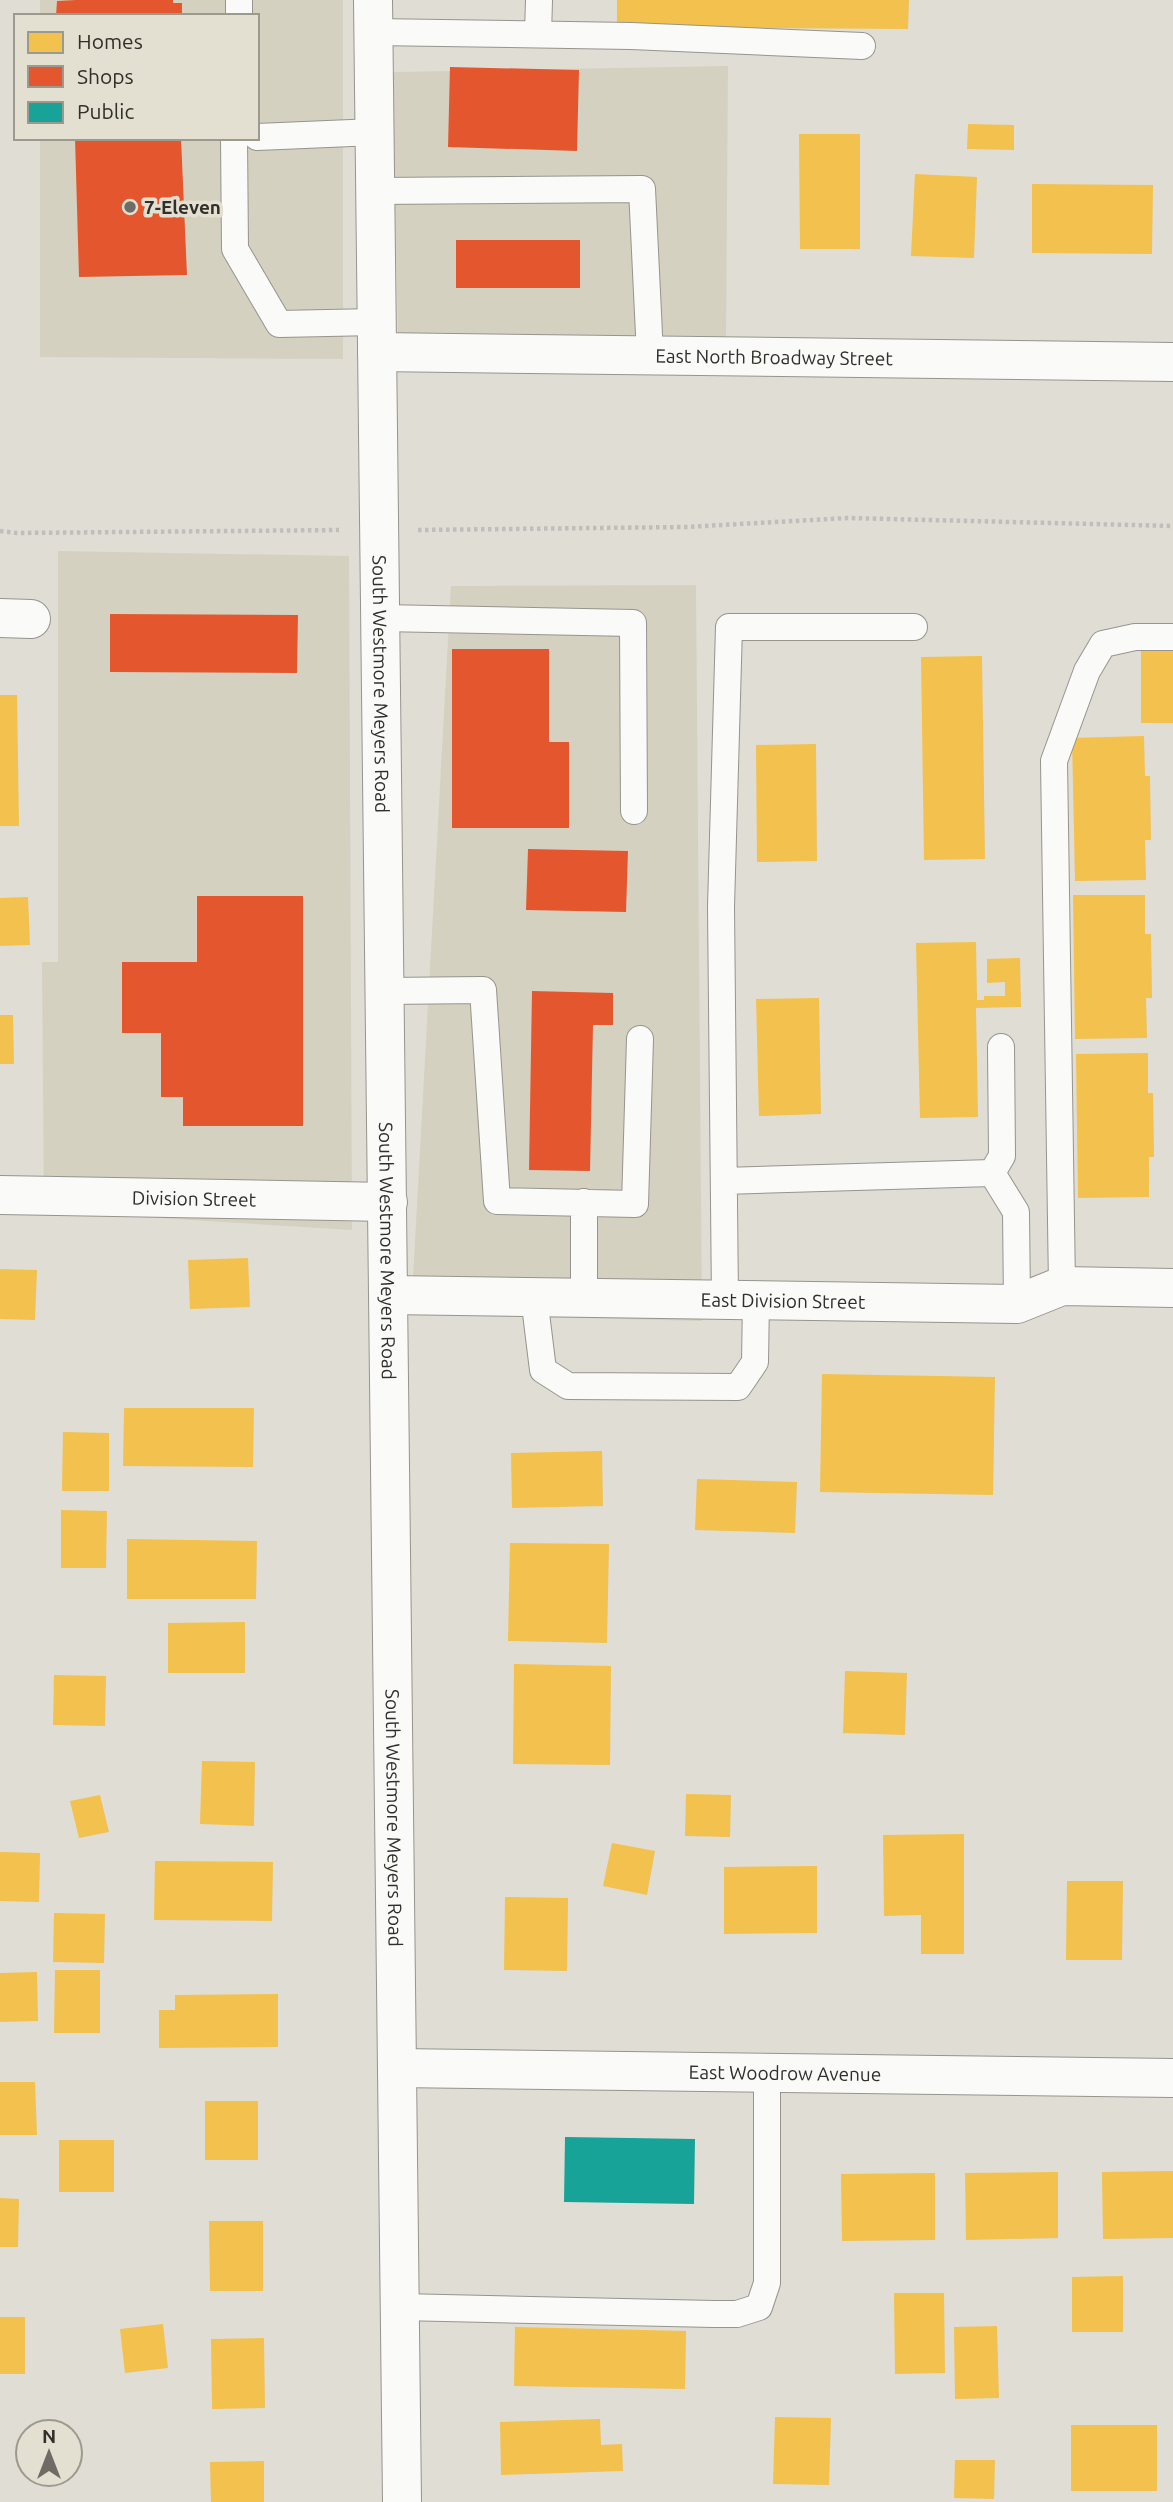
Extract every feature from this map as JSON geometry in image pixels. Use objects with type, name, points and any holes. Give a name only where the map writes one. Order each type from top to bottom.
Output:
[{"type":"street","name":"South Westmore Meyers Road","points":[[374,16],[402,2502]]},
{"type":"street","name":"East North Broadway Street","points":[[377,337],[649,355],[1173,362]]},
{"type":"street","name":"Division Street","points":[[0,1195],[388,1202]]},
{"type":"street","name":"East Division Street","points":[[389,1295],[1017,1304],[1062,1286],[1173,1288]]},
{"type":"street","name":"East Woodrow Avenue","points":[[397,2068],[1173,2078]]},
{"type":"lane","points":[[538,34],[539,0]]},
{"type":"lane","points":[[374,16],[538,34],[862,46]]},
{"type":"lane","points":[[259,136],[375,132]]},
{"type":"lane","points":[[234,140],[235,249],[279,324],[377,337]]},
{"type":"lane","points":[[375,191],[642,189],[649,355]]},
{"type":"lane","points":[[381,618],[633,623],[634,811]]},
{"type":"lane","points":[[534,1297],[542,1370],[568,1386],[737,1387],[755,1362],[741,1300],[724,1181],[721,907],[729,628],[914,627]]},
{"type":"lane","points":[[1062,1286],[1054,761],[1087,670],[1103,644],[1135,637],[1173,637]]},
{"type":"lane","points":[[386,991],[484,990],[497,1201],[635,1204],[640,1039]]},
{"type":"lane","points":[[992,1173],[1002,1156],[1001,1047]]},
{"type":"lane","points":[[724,1181],[992,1173]]},
{"type":"lane","points":[[992,1173],[1016,1212],[1017,1304]]},
{"type":"lane","points":[[584,1202],[584,1298]]},
{"type":"lane","points":[[400,2307],[737,2314],[759,2307],[767,2283],[767,2073]]},
{"type":"path","points":[[428,529],[686,527],[848,518],[1173,526]]},
{"type":"path","points":[[0,531],[328,530]]},
{"type":"shaded area","points":[[40,0],[343,0],[343,359],[40,357],[40,140],[259,140],[259,14],[40,14]]},
{"type":"shaded area","points":[[728,66],[726,341],[398,335],[392,72]]},
{"type":"shaded area","points":[[58,551],[349,556],[352,1230],[44,1211],[42,962],[58,962]]},
{"type":"shaded area","points":[[696,585],[702,1321],[411,1314],[451,586]]},
{"type":"building: Homes","points":[[617,0],[909,0],[908,29],[617,27]]},
{"type":"building: Homes","points":[[968,124],[1014,125],[1014,150],[967,149]]},
{"type":"building: Homes","points":[[799,134],[860,134],[860,249],[800,249]]},
{"type":"building: Homes","points":[[915,174],[977,177],[974,258],[911,256]]},
{"type":"building: Homes","points":[[1032,184],[1153,185],[1152,254],[1032,253]]},
{"type":"building: Homes","points":[[1141,651],[1173,651],[1173,723],[1141,723]]},
{"type":"building: Homes","points":[[982,656],[985,859],[924,860],[921,657]]},
{"type":"building: Homes","points":[[0,695],[17,695],[19,826],[0,826]]},
{"type":"building: Homes","points":[[1144,736],[1145,776],[1150,776],[1151,840],[1145,840],[1146,880],[1075,881],[1072,738]]},
{"type":"building: Homes","points":[[816,744],[817,861],[757,862],[756,745]]},
{"type":"building: Homes","points":[[1073,895],[1145,895],[1145,934],[1151,934],[1152,998],[1146,998],[1147,1038],[1075,1039]]},
{"type":"building: Homes","points":[[28,897],[30,945],[0,946],[0,898]]},
{"type":"building: Homes","points":[[976,942],[977,1000],[984,1000],[984,996],[1005,996],[1005,982],[987,983],[987,959],[1020,958],[1021,1007],[976,1008],[978,1117],[920,1118],[916,943]]},
{"type":"building: Homes","points":[[819,998],[821,1114],[759,1116],[756,999]]},
{"type":"building: Homes","points":[[0,1015],[13,1015],[14,1064],[0,1064]]},
{"type":"building: Homes","points":[[1148,1053],[1148,1093],[1153,1093],[1154,1157],[1149,1157],[1149,1197],[1078,1198],[1076,1054]]},
{"type":"building: Homes","points":[[248,1258],[250,1307],[190,1309],[188,1260]]},
{"type":"building: Homes","points":[[0,1269],[37,1270],[35,1320],[0,1319]]},
{"type":"building: Homes","points":[[822,1374],[995,1377],[993,1495],[820,1492]]},
{"type":"building: Homes","points":[[124,1408],[254,1408],[253,1467],[123,1466]]},
{"type":"building: Homes","points":[[63,1432],[109,1433],[109,1491],[62,1491]]},
{"type":"building: Homes","points":[[602,1451],[603,1506],[512,1508],[511,1453]]},
{"type":"building: Homes","points":[[697,1479],[797,1482],[795,1533],[695,1530]]},
{"type":"building: Homes","points":[[61,1510],[107,1511],[106,1568],[61,1568]]},
{"type":"building: Homes","points":[[127,1539],[257,1541],[256,1599],[127,1599]]},
{"type":"building: Homes","points":[[510,1543],[609,1544],[607,1643],[508,1641]]},
{"type":"building: Homes","points":[[245,1622],[245,1673],[168,1673],[168,1623]]},
{"type":"building: Homes","points":[[514,1664],[611,1666],[610,1765],[513,1764]]},
{"type":"building: Homes","points":[[845,1671],[907,1673],[905,1735],[843,1733]]},
{"type":"building: Homes","points":[[54,1675],[106,1676],[105,1726],[53,1725]]},
{"type":"building: Homes","points":[[202,1761],[255,1762],[254,1826],[200,1824]]},
{"type":"building: Homes","points":[[686,1794],[731,1795],[730,1837],[685,1836]]},
{"type":"building: Homes","points":[[100,1795],[109,1832],[79,1838],[70,1801]]},
{"type":"building: Homes","points":[[964,1834],[964,1954],[921,1954],[921,1915],[884,1916],[883,1835]]},
{"type":"building: Homes","points":[[612,1843],[655,1851],[647,1895],[603,1886]]},
{"type":"building: Homes","points":[[0,1852],[40,1853],[39,1902],[0,1901]]},
{"type":"building: Homes","points":[[155,1861],[273,1862],[272,1921],[154,1920]]},
{"type":"building: Homes","points":[[817,1866],[817,1933],[724,1934],[724,1867]]},
{"type":"building: Homes","points":[[1067,1881],[1123,1881],[1122,1960],[1066,1960]]},
{"type":"building: Homes","points":[[505,1897],[568,1898],[567,1971],[504,1970]]},
{"type":"building: Homes","points":[[54,1913],[105,1914],[104,1963],[53,1962]]},
{"type":"building: Homes","points":[[55,1970],[100,1970],[100,2033],[54,2033]]},
{"type":"building: Homes","points":[[37,1972],[38,2021],[0,2022],[0,1973]]},
{"type":"building: Homes","points":[[278,1994],[278,2047],[159,2048],[159,2010],[175,2010],[175,1995]]},
{"type":"building: Homes","points":[[0,2082],[35,2082],[37,2135],[0,2135]]},
{"type":"building: Homes","points":[[205,2101],[258,2101],[258,2160],[205,2160]]},
{"type":"building: Homes","points":[[59,2140],[114,2140],[114,2192],[59,2192]]},
{"type":"building: Homes","points":[[1173,2171],[1173,2238],[1103,2239],[1102,2172]]},
{"type":"building: Homes","points":[[1058,2172],[1058,2238],[966,2240],[965,2173]]},
{"type":"building: Homes","points":[[935,2173],[935,2240],[842,2241],[841,2174]]},
{"type":"building: Homes","points":[[0,2198],[19,2199],[18,2247],[0,2247]]},
{"type":"building: Homes","points":[[209,2221],[263,2221],[263,2291],[210,2291]]},
{"type":"building: Homes","points":[[1123,2276],[1123,2332],[1072,2332],[1072,2277]]},
{"type":"building: Homes","points":[[894,2293],[944,2293],[945,2373],[895,2374]]},
{"type":"building: Homes","points":[[0,2317],[25,2317],[25,2374],[0,2374]]},
{"type":"building: Homes","points":[[163,2324],[168,2368],[125,2373],[120,2329]]},
{"type":"building: Homes","points":[[997,2326],[999,2398],[955,2399],[954,2327]]},
{"type":"building: Homes","points":[[515,2327],[686,2331],[685,2389],[514,2386]]},
{"type":"building: Homes","points":[[264,2338],[265,2408],[212,2409],[211,2339]]},
{"type":"building: Homes","points":[[775,2417],[831,2418],[829,2485],[773,2484]]},
{"type":"building: Homes","points":[[600,2419],[601,2445],[622,2444],[623,2471],[501,2475],[500,2422]]},
{"type":"building: Homes","points":[[1071,2425],[1157,2425],[1157,2491],[1071,2491]]},
{"type":"building: Homes","points":[[955,2460],[995,2460],[994,2499],[954,2498]]},
{"type":"building: Homes","points":[[264,2461],[264,2502],[211,2502],[210,2462]]},
{"type":"building: Shops","points":[[173,0],[173,3],[182,3],[182,14],[56,14],[57,1]]},
{"type":"building: Shops","points":[[450,67],[579,70],[577,151],[448,147]]},
{"type":"building: Shops","name":"7-Eleven","points":[[75,140],[181,140],[187,275],[79,277]]},
{"type":"building: Shops","points":[[456,240],[580,240],[580,288],[456,288]]},
{"type":"building: Shops","points":[[110,614],[298,615],[297,673],[110,672]]},
{"type":"building: Shops","points":[[452,649],[549,649],[549,742],[569,742],[569,828],[452,828]]},
{"type":"building: Shops","points":[[528,849],[628,851],[626,912],[526,910]]},
{"type":"building: Shops","points":[[197,896],[303,896],[303,1126],[183,1126],[183,1097],[161,1097],[161,1033],[122,1033],[122,962],[197,962]]},
{"type":"building: Shops","points":[[532,991],[613,993],[613,1025],[593,1025],[590,1171],[529,1170]]},
{"type":"building: Public","points":[[565,2137],[695,2139],[694,2204],[564,2202]]},
{"type":"place","name":"7-Eleven","points":[[130,207]]}]
